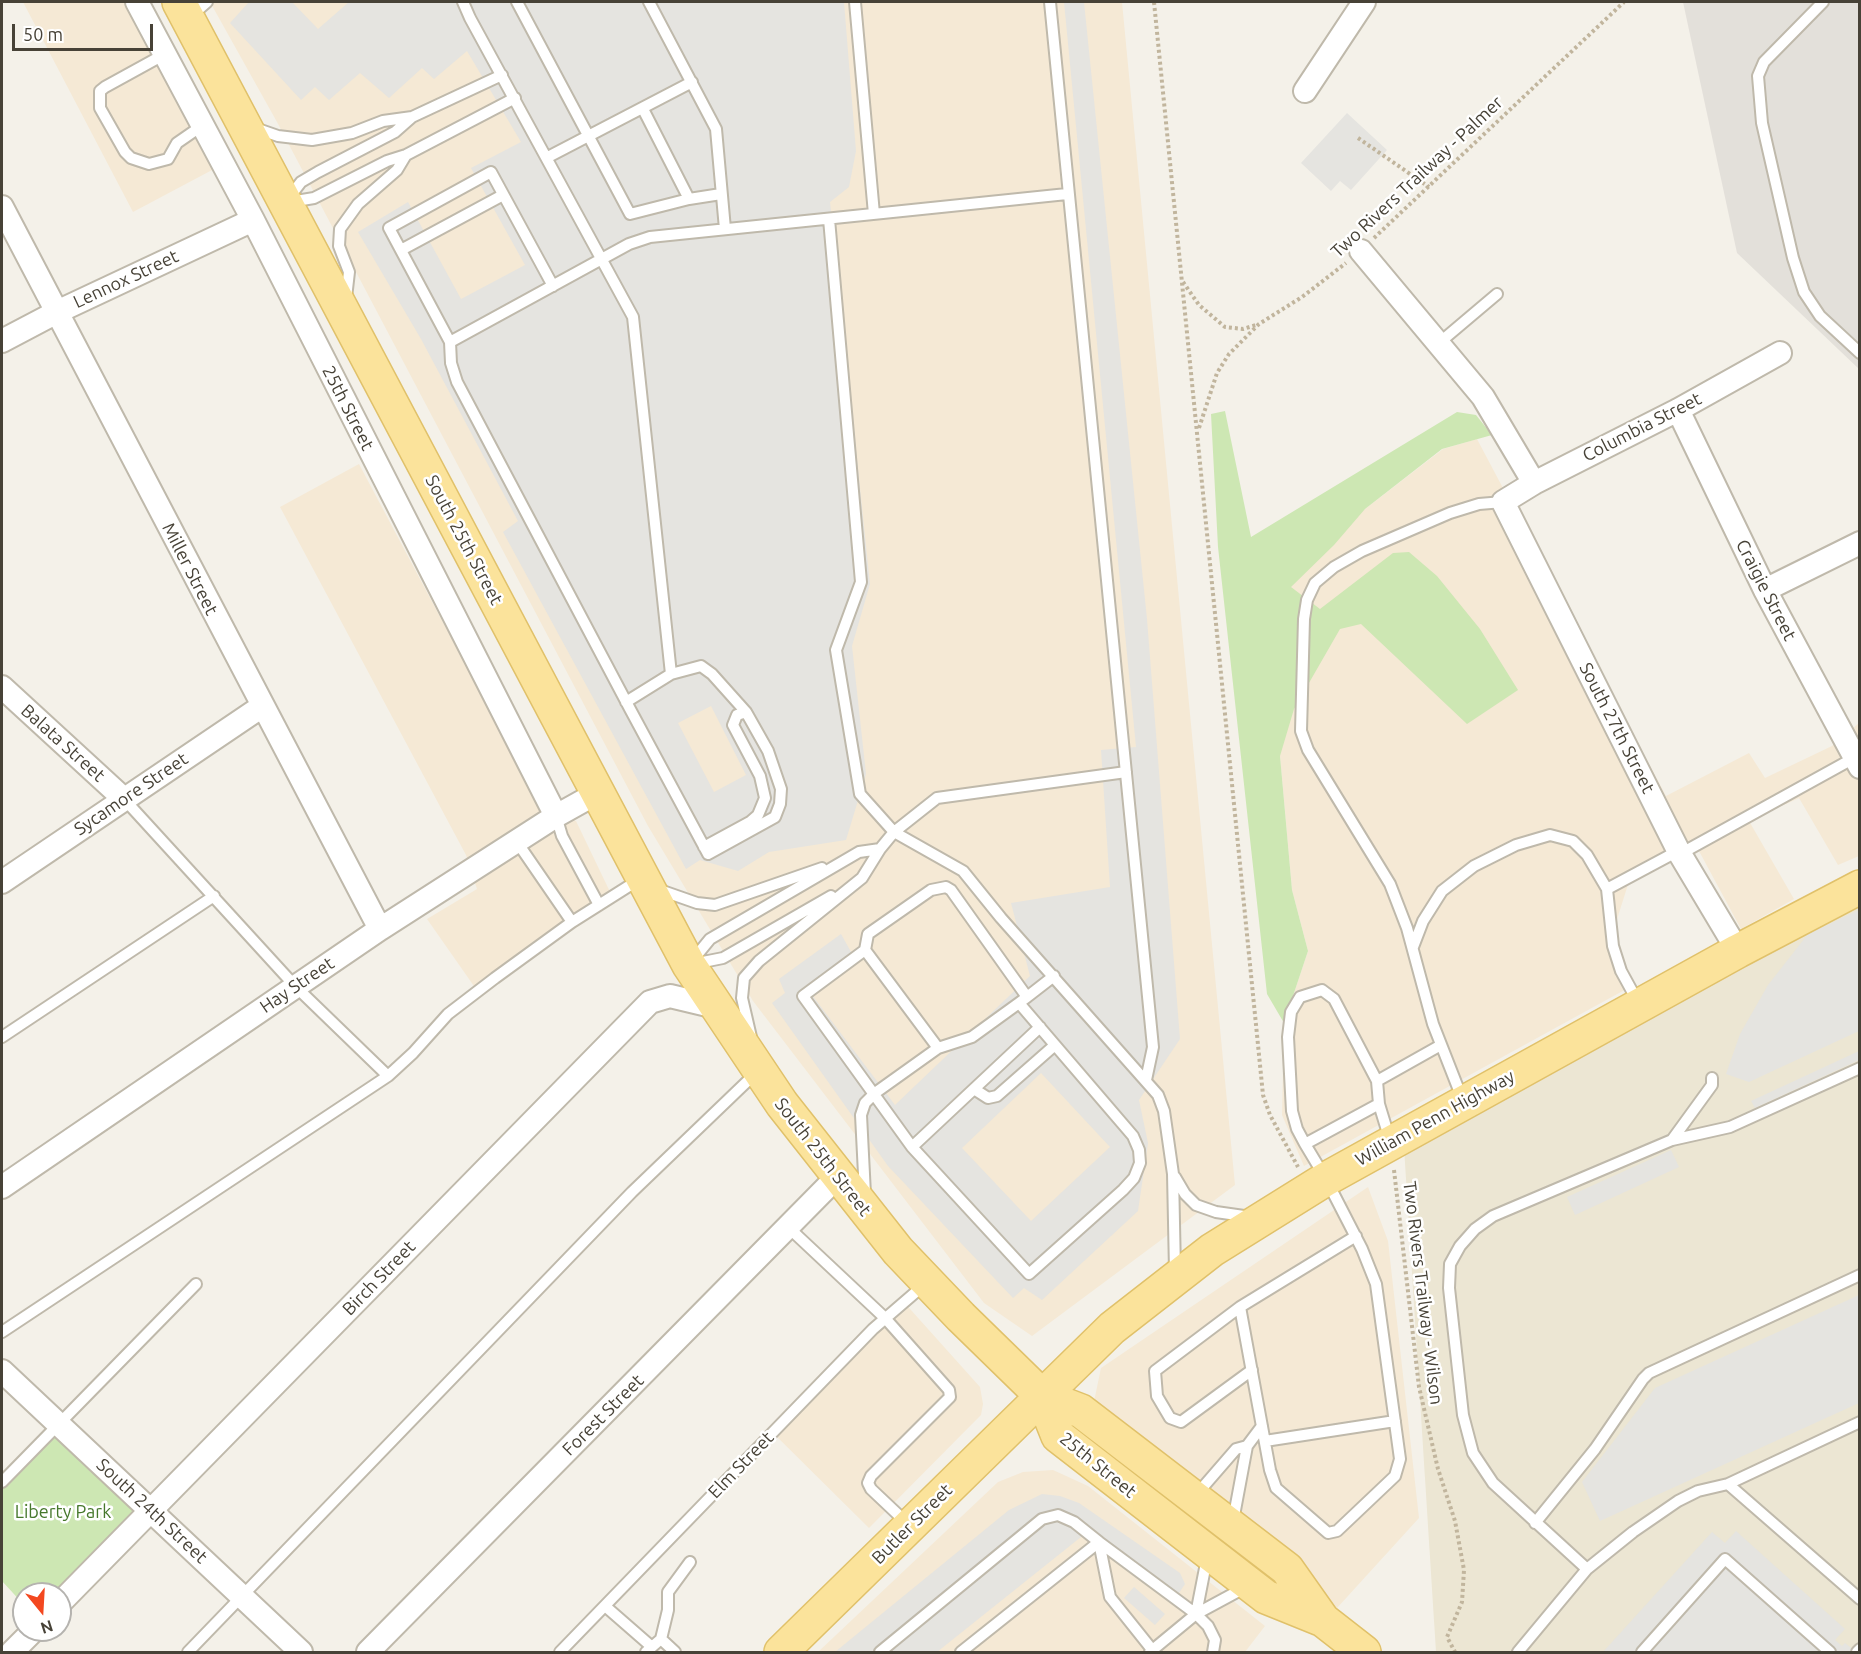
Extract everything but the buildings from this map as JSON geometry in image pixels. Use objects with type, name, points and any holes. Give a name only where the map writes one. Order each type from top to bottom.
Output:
[{"type":"main road","points":[[191,7],[246,125],[286,202]]},
{"type":"main road","name":"South 25th Street","points":[[286,202],[689,965],[759,1070],[867,1215],[927,1283],[1042,1396]]},
{"type":"main road","name":"William Penn Highway","points":[[1042,1396],[1112,1328],[1175,1277],[1261,1218],[1390,1143],[1639,1005],[1860,888]]},
{"type":"main road","name":"25th Street","points":[[1042,1396],[1081,1411],[1287,1569],[1323,1620],[1364,1653]]},
{"type":"main road","name":"25th Street","points":[[1042,1396],[1058,1436],[1266,1597],[1323,1620]]},
{"type":"main road","name":"Butler Street","points":[[781,1653],[1042,1396]]},
{"type":"street","name":"25th Street","points":[[137,2],[253,220],[556,816]]},
{"type":"street","points":[[1305,91],[1364,2]]},
{"type":"street","name":"Miller Street","points":[[2,207],[261,707],[380,929]]},
{"type":"street","name":"Lennox Street","points":[[2,341],[57,312],[253,220]]},
{"type":"street","points":[[1361,251],[1483,397],[1534,483]]},
{"type":"street","name":"Columbia Street","points":[[1503,502],[1534,483],[1678,410],[1780,353]]},
{"type":"street","name":"Craigie Street","points":[[1678,410],[1765,590],[1857,763]]},
{"type":"street","name":"South 27th Street","points":[[1503,502],[1679,852],[1738,951]]},
{"type":"street","points":[[1765,590],[1860,543]]},
{"type":"street","name":"Balata Street","points":[[2,687],[124,799]]},
{"type":"street","name":"Sycamore Street","points":[[2,882],[261,707]]},
{"type":"street","name":"Hay Street","points":[[2,1187],[380,929],[556,816],[599,792]]},
{"type":"street","name":"Birch Street","points":[[72,1592],[650,1002],[670,996],[716,1007]]},
{"type":"street","name":"Forest Street","points":[[368,1653],[837,1177]]},
{"type":"street","name":"South 24th Street","points":[[2,1371],[301,1653]]},
{"type":"street","points":[[12,1653],[23,1642]]},
{"type":"lane","points":[[464,2],[633,317],[671,674]]},
{"type":"lane","points":[[518,2],[630,214],[689,199],[721,194]]},
{"type":"lane","points":[[649,2],[716,129],[724,229]]},
{"type":"lane","points":[[855,2],[874,214]]},
{"type":"lane","points":[[1050,2],[1067,194],[1153,1047],[1146,1080]]},
{"type":"lane","points":[[1822,2],[1764,62],[1758,76],[1762,123],[1793,258],[1804,292],[1820,316],[1860,352]]},
{"type":"lane","points":[[165,54],[105,87],[100,92],[100,108],[125,152],[131,158],[150,164],[168,159],[177,143],[203,125]]},
{"type":"lane","points":[[286,202],[301,182],[395,132],[412,117],[502,75]]},
{"type":"lane","points":[[548,157],[591,137],[692,82]]},
{"type":"lane","points":[[286,202],[314,198],[387,161],[406,155],[515,98]]},
{"type":"lane","points":[[643,109],[689,199]]},
{"type":"lane","points":[[246,125],[278,136],[312,140],[352,132],[382,121],[412,117]]},
{"type":"lane","points":[[343,313],[349,272],[339,246],[340,229],[358,204],[397,170],[406,155]]},
{"type":"lane","points":[[553,286],[491,172],[389,228],[450,342],[451,363],[457,382],[706,850]]},
{"type":"lane","points":[[450,342],[629,244],[650,237],[1067,194]]},
{"type":"lane","points":[[401,250],[503,195]]},
{"type":"lane","points":[[829,219],[861,582],[836,650],[860,794],[894,832],[963,871],[1158,1095],[1164,1111],[1173,1174],[1175,1277]]},
{"type":"lane","points":[[1438,343],[1497,294]]},
{"type":"lane","points":[[1464,1102],[1440,1045],[1413,947],[1390,884],[1308,750],[1301,731],[1302,651],[1308,600],[1315,584],[1334,567],[1362,551],[1450,513],[1479,504],[1503,502]]},
{"type":"lane","points":[[626,702],[671,674],[701,666],[721,682],[746,712],[768,752],[781,789],[780,804],[775,817],[706,850]]},
{"type":"lane","points":[[706,850],[758,815],[765,798],[760,776],[733,725],[737,715],[746,712]]},
{"type":"lane","points":[[1606,889],[1857,763]]},
{"type":"lane","points":[[188,1653],[632,1192],[759,1070],[742,998],[744,978],[759,961],[862,878],[894,832],[937,798],[1126,772]]},
{"type":"lane","points":[[124,799],[295,986],[388,1076]]},
{"type":"lane","points":[[556,816],[562,836],[599,905]]},
{"type":"lane","points":[[1413,947],[1423,921],[1442,891],[1474,866],[1516,846],[1550,835],[1573,841],[1587,855],[1606,889],[1613,946],[1621,971],[1639,1005]]},
{"type":"lane","points":[[517,842],[572,922]]},
{"type":"lane","points":[[689,965],[710,939],[859,852],[880,849]]},
{"type":"lane","points":[[2,1332],[388,1076],[413,1053],[448,1014],[572,922],[599,905],[645,881],[666,894],[715,905],[850,857]]},
{"type":"lane","points":[[689,965],[723,958],[862,878]]},
{"type":"lane","points":[[938,887],[951,890],[1040,1027],[1133,1137],[1139,1150],[1140,1163],[1134,1178],[1124,1190],[1029,1274],[912,1147],[803,996],[865,950],[868,934],[931,890],[938,887]]},
{"type":"lane","points":[[2,1037],[213,896]]},
{"type":"lane","points":[[865,950],[938,1048]]},
{"type":"lane","points":[[867,1215],[861,1116],[865,1103],[874,1093],[938,1048],[972,1037],[1054,976]]},
{"type":"lane","points":[[1240,1306],[1276,1488],[1328,1533],[1337,1531],[1395,1476],[1400,1459],[1376,1284],[1356,1236],[1318,1184],[1292,1111],[1289,1060],[1291,1012],[1300,997],[1322,990],[1335,999],[1377,1081],[1378,1104],[1390,1143]]},
{"type":"lane","points":[[912,1147],[1040,1027]]},
{"type":"lane","points":[[974,1089],[988,1098],[997,1096],[1055,1045]]},
{"type":"lane","points":[[1377,1081],[1440,1045]]},
{"type":"lane","points":[[1587,1569],[1493,1483],[1473,1453],[1460,1392],[1449,1288],[1450,1264],[1474,1228],[1493,1216],[1672,1140],[1731,1127],[1860,1068]]},
{"type":"lane","points":[[1672,1140],[1712,1085],[1712,1078]]},
{"type":"lane","points":[[1305,1144],[1378,1104]]},
{"type":"lane","points":[[1173,1174],[1185,1194],[1196,1204],[1216,1212],[1261,1218]]},
{"type":"lane","points":[[788,1227],[885,1318],[949,1390],[950,1397],[871,1476],[868,1484],[871,1490],[910,1526]]},
{"type":"lane","points":[[1252,1370],[1181,1422],[1170,1418],[1157,1396],[1155,1371],[1240,1306],[1356,1236]]},
{"type":"lane","points":[[1535,1523],[1595,1449],[1642,1378],[1860,1275]]},
{"type":"lane","name":"Elm Street","points":[[560,1653],[885,1318],[927,1283]]},
{"type":"lane","points":[[2,1482],[196,1284]]},
{"type":"lane","points":[[1265,1441],[1395,1421]]},
{"type":"lane","points":[[1518,1653],[1587,1569],[1633,1532],[1678,1501],[1698,1491],[1728,1484],[1860,1422]]},
{"type":"lane","points":[[1232,1526],[1238,1485],[1248,1446],[1262,1425]]},
{"type":"lane","points":[[1195,1497],[1236,1449],[1248,1446]]},
{"type":"lane","points":[[1728,1484],[1860,1599]]},
{"type":"lane","points":[[880,1653],[1042,1519],[1058,1515],[1074,1522],[1196,1614],[1208,1626],[1215,1640],[1213,1653]]},
{"type":"lane","points":[[1099,1542],[1110,1597],[1152,1652],[1196,1614],[1250,1585]]},
{"type":"lane","points":[[961,1653],[1099,1542]]},
{"type":"lane","points":[[1196,1614],[1208,1553]]},
{"type":"lane","points":[[1650,1650],[1725,1559],[1830,1653]]},
{"type":"lane","points":[[605,1606],[649,1650],[661,1639],[668,1610],[668,1592],[690,1562]]},
{"type":"lane","points":[[1507,1653],[1529,1638]]},
{"type":"lane","points":[[1523,1653],[1529,1638]]},
{"type":"lane","points":[[661,1639],[675,1653]]},
{"type":"path","points":[[1154,2],[1263,1095],[1270,1116],[1318,1184]]},
{"type":"path","name":"Two Rivers Trailway - Palmer","points":[[1182,281],[1199,305],[1225,327],[1243,329],[1262,322],[1302,297],[1361,251],[1624,2]]},
{"type":"path","points":[[1358,138],[1429,187]]},
{"type":"path","name":"Two Rivers Trailway - Palmer","points":[[1198,432],[1217,373],[1229,354],[1262,322]]},
{"type":"path","name":"Two Rivers Trailway - Wilson","points":[[1390,1143],[1419,1387],[1438,1469],[1455,1521],[1464,1570],[1462,1602],[1447,1637],[1455,1653]]},
{"type":"shaded area","points":[[23,2],[125,2],[214,169],[133,212]]},
{"type":"shaded area","points":[[210,2],[1122,2],[1235,1185],[1032,1336],[984,1303],[753,1001],[648,826],[277,122]]},
{"type":"shaded area","points":[[249,2],[292,2],[318,29],[349,2],[844,2],[856,151],[849,187],[830,202],[870,584],[852,646],[866,774],[846,840],[769,852],[738,871],[700,860],[686,869],[503,532],[518,521],[421,339],[358,232],[408,202],[461,299],[525,265],[471,168],[521,142],[467,51],[434,79],[422,68],[389,98],[360,73],[329,100],[315,87],[301,100],[230,23]],"holes":[[[711,706],[746,775],[714,792],[678,723]]]},
{"type":"shaded area","points":[[1064,2],[1084,2],[1147,619],[1180,1039],[1139,1100],[1148,1143],[1138,1211],[1042,1300],[1024,1288],[1013,1298],[888,1166],[772,1003],[785,993],[779,979],[841,934],[855,959],[812,995],[895,1105],[1030,976],[1011,903],[1110,887],[1101,750],[1136,747]],"holes":[[[1041,1073],[1110,1147],[1031,1221],[962,1148]]]},
{"type":"shaded area","points":[[1683,2],[1859,2],[1859,369],[1737,253]]},
{"type":"shaded area","points":[[1347,113],[1387,150],[1351,190],[1340,181],[1331,191],[1301,163]]},
{"type":"shaded area","points":[[1477,439],[1666,796],[1749,753],[1765,778],[1832,746],[1859,723],[1859,856],[1838,865],[1799,798],[1749,821],[1794,899],[1741,929],[1699,851],[1665,856],[1631,875],[1612,935],[1630,987],[1304,1166],[1282,1115],[1284,1023],[1308,951],[1292,890],[1280,756],[1258,576],[1365,509],[1443,449]]},
{"type":"shaded area","points":[[359,464],[542,809],[576,821],[612,896],[476,989],[427,919],[477,889],[466,855],[280,507]]},
{"type":"shaded area","points":[[1859,901],[1859,1652],[1436,1652],[1404,1147]]},
{"type":"shaded area","points":[[1859,910],[1859,1031],[1749,1082],[1726,1074],[1740,1034],[1768,985],[1808,934]]},
{"type":"shaded area","points":[[1859,1051],[1859,1060],[1755,1108],[1751,1101]]},
{"type":"shaded area","points":[[1671,1150],[1679,1167],[1575,1215],[1567,1197]]},
{"type":"shaded area","points":[[1368,1187],[1388,1241],[1419,1518],[1337,1608],[1092,1411],[1101,1368]]},
{"type":"shaded area","points":[[1859,1295],[1859,1403],[1600,1521],[1582,1482],[1655,1388]]},
{"type":"shaded area","points":[[902,1300],[980,1387],[983,1404],[981,1415],[869,1528],[769,1429]]},
{"type":"shaded area","points":[[1053,1470],[1088,1486],[1265,1626],[1245,1652],[818,1652],[998,1482],[1023,1472]]},
{"type":"shaded area","points":[[1042,1494],[1060,1496],[1079,1503],[1180,1573],[1185,1584],[1177,1596],[1086,1533],[937,1652],[835,1652],[1009,1510]]},
{"type":"shaded area","points":[[1736,1531],[1845,1629],[1835,1640],[1842,1646],[1845,1643],[1856,1652],[1603,1652],[1712,1532],[1725,1543]]},
{"type":"shaded area","points":[[1134,1587],[1165,1614],[1155,1625],[1124,1598]]},
{"type":"green space","points":[[1225,411],[1251,537],[1457,412],[1476,415],[1492,435],[1442,449],[1365,509],[1334,545],[1291,587],[1320,609],[1393,553],[1409,552],[1437,576],[1480,629],[1518,690],[1467,724],[1361,624],[1340,629],[1294,709],[1280,756],[1292,890],[1308,951],[1284,1023],[1267,994],[1218,547],[1211,414]]},
{"type":"green space","name":"Liberty Park","points":[[59,1424],[152,1511],[72,1583],[12,1582],[12,1592],[2,1581],[2,1482]]}]
